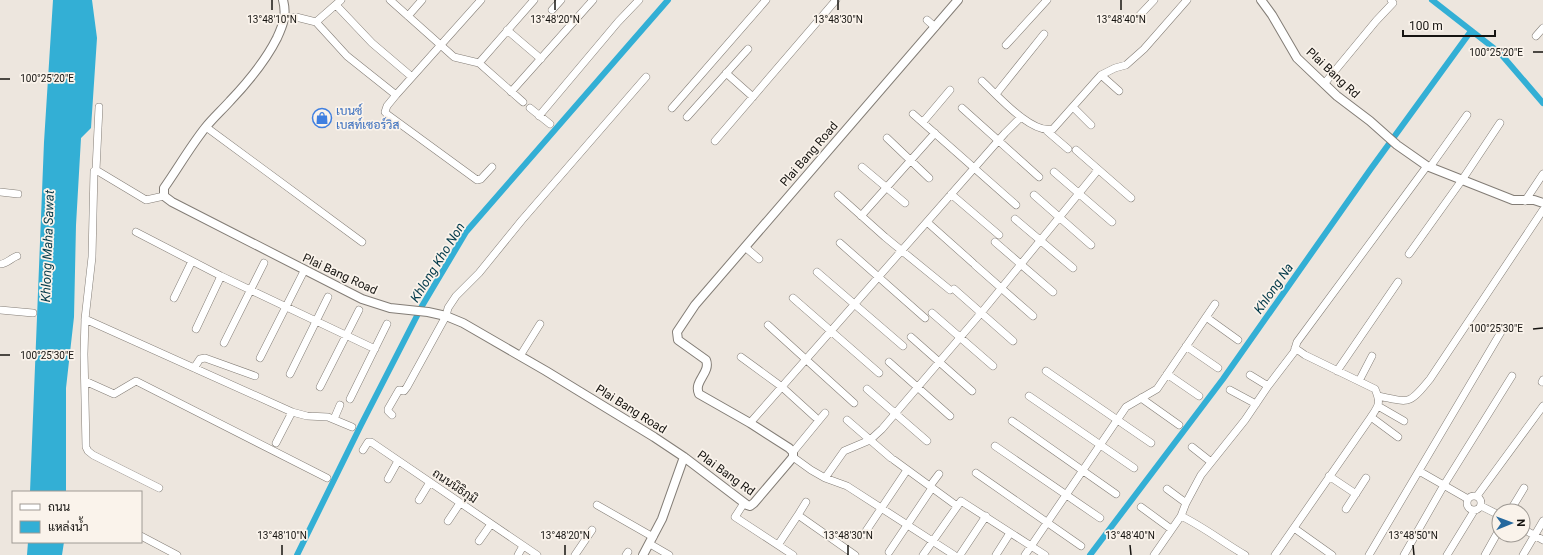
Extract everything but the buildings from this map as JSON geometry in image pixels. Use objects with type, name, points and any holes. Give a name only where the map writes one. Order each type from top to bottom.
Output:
[{"type":"street","points":[[96,170],[146,200],[164,196],[164,188],[206,127],[247,83],[272,47],[285,17],[283,0]]},
{"type":"street","points":[[390,0],[454,57],[479,63],[523,102]]},
{"type":"street","points":[[408,16],[422,0]]},
{"type":"street","points":[[481,0],[396,95],[385,109],[385,113],[477,180],[481,179],[492,167]]},
{"type":"street","points":[[479,63],[534,0]]},
{"type":"street","points":[[552,10],[561,0]]},
{"type":"street","points":[[511,92],[593,0]]},
{"type":"street","points":[[539,116],[613,28],[639,0]]},
{"type":"street","points":[[715,141],[836,0]]},
{"type":"street","name":"Plai Bang Road","points":[[793,455],[789,448],[750,423],[699,394],[697,390],[698,385],[708,368],[708,364],[706,360],[678,340],[676,336],[680,326],[695,305],[958,0]]},
{"type":"street","points":[[1006,45],[1047,0]]},
{"type":"street","points":[[1139,16],[1154,0]]},
{"type":"street","points":[[1047,130],[1052,129],[1101,75],[1115,68],[1126,65],[1144,49],[1187,0]]},
{"type":"street","name":"Plai Bang Rd","points":[[1261,0],[1272,15],[1297,58],[1324,84],[1397,145],[1429,167]]},
{"type":"street","points":[[672,108],[762,1]]},
{"type":"street","points":[[1324,84],[1394,1]]},
{"type":"street","points":[[316,22],[339,2],[372,44],[412,77]]},
{"type":"street","points":[[285,17],[316,22],[347,56],[396,95]]},
{"type":"street","points":[[927,20],[935,27]]},
{"type":"street","points":[[1536,36],[1543,28]]},
{"type":"street","points":[[508,30],[541,59]]},
{"type":"street","points":[[996,94],[1044,34]]},
{"type":"street","points":[[687,117],[748,49]]},
{"type":"street","points":[[726,73],[753,97]]},
{"type":"street","points":[[1101,75],[1119,91]]},
{"type":"street","points":[[392,415],[388,412],[388,409],[399,390],[406,389],[446,316],[448,308],[456,296],[484,268],[522,220],[646,77]]},
{"type":"street","points":[[982,81],[1026,122],[1038,128],[1047,130],[1131,198]]},
{"type":"street","points":[[923,122],[950,90]]},
{"type":"street","points":[[99,107],[96,170],[94,171],[92,257],[85,319],[86,447],[93,455],[158,488]]},
{"type":"street","points":[[1073,107],[1091,125]]},
{"type":"street","points":[[530,108],[550,124]]},
{"type":"street","points":[[962,108],[1039,177]]},
{"type":"street","points":[[913,114],[975,167],[1016,205]]},
{"type":"street","points":[[1154,555],[1181,516],[1186,503],[1201,475],[1246,420],[1295,348],[1297,342],[1467,116]]},
{"type":"street","points":[[750,423],[951,194],[1021,117]]},
{"type":"street","points":[[1409,254],[1462,180],[1500,123]]},
{"type":"street","points":[[206,127],[362,242]]},
{"type":"street","points":[[861,216],[935,133]]},
{"type":"street","points":[[887,138],[929,178]]},
{"type":"street","points":[[862,167],[904,203]]},
{"type":"street","points":[[1429,167],[1513,200],[1536,201],[1543,203]]},
{"type":"street","points":[[825,478],[844,451],[870,440],[882,429],[981,313],[1098,170]]},
{"type":"street","points":[[1054,172],[1112,222]]},
{"type":"street","points":[[1525,201],[1543,174]]},
{"type":"street","points":[[0,192],[18,194]]},
{"type":"street","points":[[951,194],[999,235]]},
{"type":"street","points":[[838,195],[885,237],[952,289],[1013,341]]},
{"type":"street","points":[[1034,195],[1091,245]]},
{"type":"street","name":"Plai Bang Road","points":[[164,196],[172,202],[304,271],[373,303],[390,308],[428,312],[446,316],[463,323],[654,437],[684,457]]},
{"type":"street","points":[[1378,396],[1397,401],[1406,401],[1417,394],[1430,379],[1543,210]]},
{"type":"street","points":[[1015,219],[1073,268]]},
{"type":"street","points":[[927,222],[1033,316]]},
{"type":"street","points":[[136,232],[221,276],[375,349]]},
{"type":"street","points":[[995,242],[1053,292]]},
{"type":"street","points":[[840,243],[925,318]]},
{"type":"street","points":[[745,247],[759,259]]},
{"type":"street","points":[[0,264],[17,256]]},
{"type":"street","points":[[174,298],[192,261]]},
{"type":"street","points":[[224,344],[264,263]]},
{"type":"street","points":[[260,358],[304,271]]},
{"type":"street","points":[[817,272],[903,346]]},
{"type":"street","points":[[196,329],[221,276]]},
{"type":"street","points":[[1337,371],[1398,282]]},
{"type":"street","points":[[290,374],[328,297]]},
{"type":"street","points":[[793,298],[879,373]]},
{"type":"street","points":[[1025,555],[1126,407],[1157,389],[1215,304]]},
{"type":"street","points":[[0,310],[33,313]]},
{"type":"street","points":[[320,387],[359,310]]},
{"type":"street","points":[[932,313],[993,366]]},
{"type":"street","points":[[1206,317],[1238,340]]},
{"type":"street","points":[[85,319],[292,412],[307,416],[328,417],[352,426]]},
{"type":"street","points":[[350,400],[387,324]]},
{"type":"street","points":[[520,356],[540,324]]},
{"type":"street","points":[[768,325],[854,403]]},
{"type":"street","points":[[1369,555],[1501,332]]},
{"type":"street","points":[[911,337],[972,391]]},
{"type":"street","points":[[1186,346],[1218,368]]},
{"type":"street","points":[[1275,555],[1371,417],[1378,406],[1379,401],[1375,389],[1305,356],[1295,348]]},
{"type":"street","points":[[1359,382],[1372,356]]},
{"type":"street","points":[[741,357],[782,387],[815,417]]},
{"type":"street","points":[[194,368],[200,359],[205,358],[255,376]]},
{"type":"street","points":[[890,362],[950,416]]},
{"type":"street","points":[[1046,371],[1151,443]]},
{"type":"street","points":[[1167,374],[1199,396]]},
{"type":"street","points":[[1250,375],[1268,386]]},
{"type":"street","points":[[1404,555],[1444,485],[1512,376]]},
{"type":"street","points":[[85,381],[114,394],[136,381],[327,478]]},
{"type":"street","points":[[867,389],[927,441]]},
{"type":"street","points":[[1230,390],[1256,404]]},
{"type":"street","points":[[1029,396],[1134,468]]},
{"type":"street","points":[[1141,398],[1180,425]]},
{"type":"street","points":[[334,419],[340,405]]},
{"type":"street","points":[[1378,406],[1404,421]]},
{"type":"street","points":[[1468,499],[1472,496],[1477,496],[1543,406]]},
{"type":"street","points":[[276,443],[292,412]]},
{"type":"street","points":[[793,555],[735,517],[744,503],[750,506],[754,504],[825,413]]},
{"type":"street","points":[[1371,417],[1398,437]]},
{"type":"street","points":[[847,420],[892,459],[957,506]]},
{"type":"street","points":[[1012,422],[1116,494]]},
{"type":"street","name":"ถนนนิธิภุมิ","points":[[363,450],[368,442],[371,442],[537,555]]},
{"type":"street","points":[[995,446],[1100,518]]},
{"type":"street","points":[[1192,447],[1211,462]]},
{"type":"street","points":[[793,455],[811,470],[825,478],[847,486],[954,555]]},
{"type":"street","points":[[643,555],[670,499],[684,457]]},
{"type":"street","name":"Plai Bang Rd","points":[[684,457],[744,503]]},
{"type":"street","points":[[388,479],[398,461]]},
{"type":"street","points":[[864,534],[881,507],[908,470]]},
{"type":"street","points":[[1419,471],[1468,499]]},
{"type":"street","points":[[976,473],[1081,546]]},
{"type":"street","points":[[889,552],[939,474]]},
{"type":"street","points":[[1330,476],[1356,494]]},
{"type":"street","points":[[1346,509],[1366,478]]},
{"type":"street","points":[[418,500],[430,482]]},
{"type":"street","points":[[1515,503],[1524,488]]},
{"type":"street","points":[[1166,489],[1186,503]]},
{"type":"street","points":[[1477,496],[1480,499],[1481,506]]},
{"type":"street","points":[[1468,499],[1468,508],[1474,511]]},
{"type":"street","points":[[923,555],[957,506],[963,501],[1045,555]]},
{"type":"street","points":[[778,545],[806,502]]},
{"type":"street","points":[[448,521],[460,503]]},
{"type":"street","points":[[596,505],[651,540],[669,555]]},
{"type":"street","points":[[1447,555],[1474,511],[1481,506]]},
{"type":"street","points":[[1481,506],[1491,511]]},
{"type":"street","points":[[1141,507],[1171,529]]},
{"type":"street","points":[[798,515],[854,555]]},
{"type":"street","points":[[960,555],[986,516]]},
{"type":"street","points":[[1181,516],[1245,555]]},
{"type":"street","points":[[1523,555],[1543,521]]},
{"type":"street","points":[[479,541],[491,524]]},
{"type":"street","points":[[1294,528],[1332,555]]},
{"type":"street","points":[[575,555],[592,530]]},
{"type":"street","points":[[996,555],[1010,533]]},
{"type":"street","points":[[1531,534],[1543,540]]},
{"type":"street","points":[[142,537],[177,555]]},
{"type":"street","points":[[1485,555],[1492,543]]},
{"type":"street","points":[[518,555],[523,546]]},
{"type":"water","name":"Khlong Maha Sawat","points":[[53,0],[92,0],[97,38],[91,128],[81,138],[76,225],[74,317],[66,388],[66,491],[30,491],[44,142]]},
{"type":"water","points":[[28,543],[64,543],[62,555],[27,555]]},
{"type":"waterway","name":"Khlong Kho Non","points":[[297,555],[422,306],[466,232],[668,0]]},
{"type":"waterway","points":[[1432,0],[1500,53],[1543,103]]},
{"type":"waterway","name":"Khlong Na","points":[[1090,555],[1223,379],[1370,170],[1471,31]]},
{"type":"place","name":"เบนซ์ เบสท์เซอร์วิส","points":[[322,118]]}]
